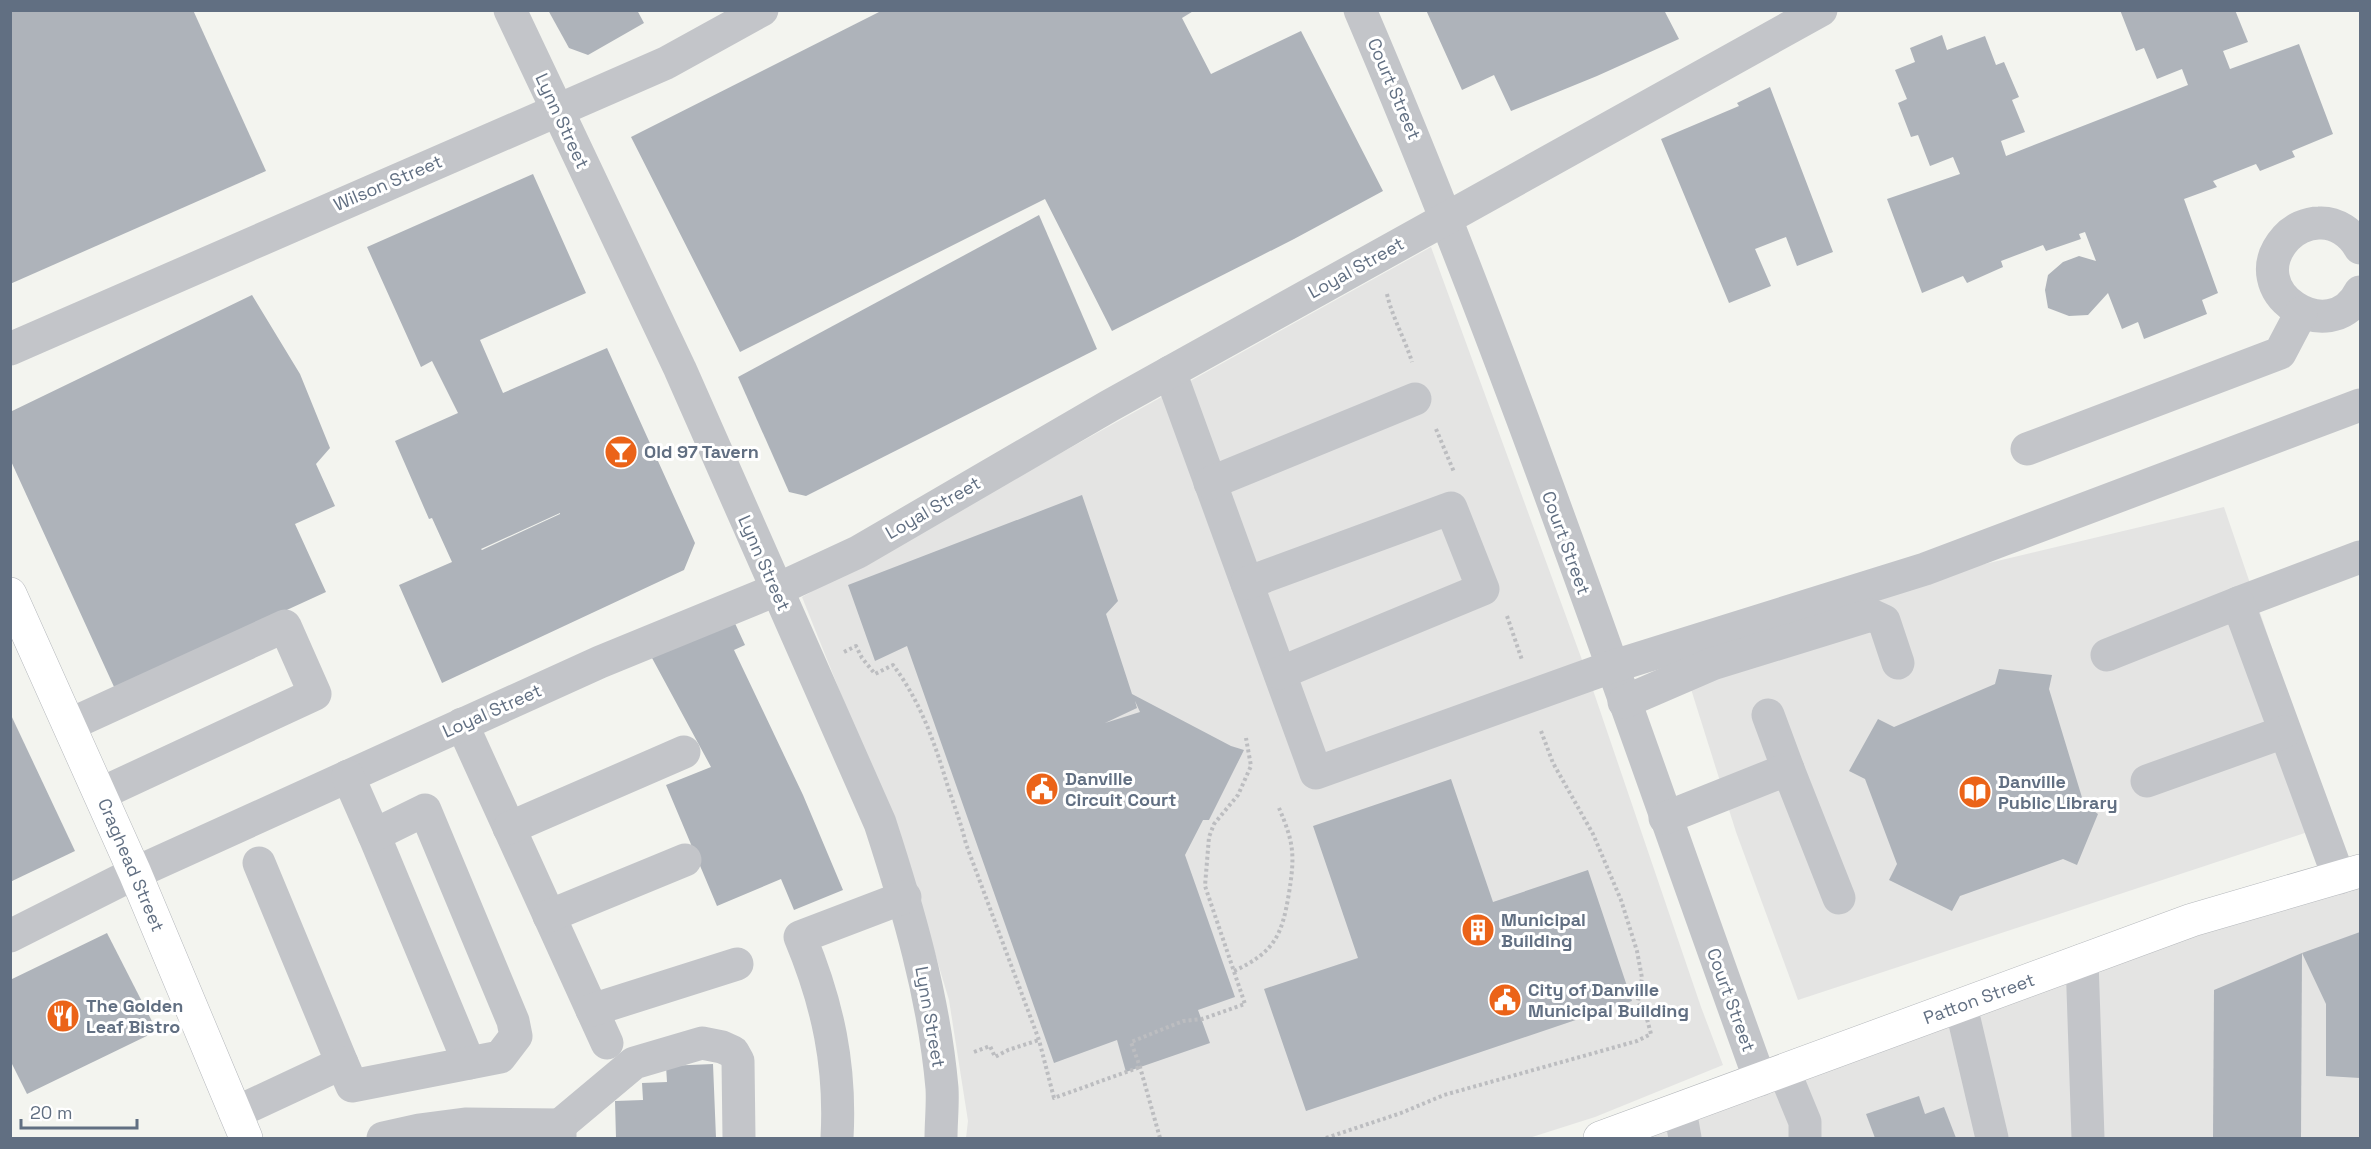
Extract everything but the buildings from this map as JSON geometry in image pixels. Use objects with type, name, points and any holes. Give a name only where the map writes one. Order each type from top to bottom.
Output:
[{"type":"main road","name":"Craghead Street","points":[[10,594],[135,873],[240,1126]]},
{"type":"main road","name":"Patton Street","points":[[1600,1138],[1683,1124],[1772,1076],[2192,920],[2350,874]]},
{"type":"street","name":"Lynn Street","points":[[510,10],[680,369],[880,823],[904,897],[930,1003],[942,1089],[941,1138]]},
{"type":"street","name":"Wilson Street","points":[[10,349],[666,63],[762,10]]},
{"type":"street","name":"Court Street","points":[[1360,10],[1412,131],[1503,367],[1665,819],[1772,1076],[1805,1122],[1805,1138]]},
{"type":"street","name":"Loyal Street","points":[[10,936],[135,873],[462,724],[600,662],[776,590],[858,552],[1170,372],[1821,10]]},
{"type":"street","points":[[2361,248],[2346,231],[2318,222],[2290,233],[2279,245],[2273,260],[2273,276],[2278,291],[2288,304],[2301,313],[2317,316],[2332,315],[2347,308],[2361,292]]},
{"type":"street","points":[[2027,448],[2280,353],[2301,313]]},
{"type":"street","points":[[1170,372],[1316,773],[1611,667],[1925,569],[2361,405]]},
{"type":"street","points":[[1210,483],[1414,384]]},
{"type":"street","points":[[1247,583],[1451,508],[1483,590],[1280,673]]},
{"type":"street","points":[[2108,655],[2361,557]]},
{"type":"street","points":[[2238,603],[2284,732],[2350,874]]},
{"type":"street","points":[[1623,702],[1712,664],[1871,615],[1884,621],[1898,663]]},
{"type":"street","points":[[69,725],[285,626],[315,694],[100,794]]},
{"type":"street","points":[[1768,715],[1839,898]]},
{"type":"street","points":[[462,724],[607,1043]]},
{"type":"street","points":[[2147,781],[2284,732]]},
{"type":"street","points":[[509,828],[684,752]]},
{"type":"street","points":[[1665,819],[1788,769]]},
{"type":"street","points":[[348,776],[469,1063]]},
{"type":"street","points":[[259,863],[352,1086],[500,1057],[516,1036],[513,1022],[425,810],[374,835]]},
{"type":"street","points":[[549,916],[685,860]]},
{"type":"street","points":[[837,1138],[838,1113],[834,1049],[817,977],[800,938],[904,897]]},
{"type":"street","points":[[2082,960],[2088,1138]]},
{"type":"street","points":[[592,1010],[737,964]]},
{"type":"street","points":[[1961,1006],[1992,1138]]},
{"type":"street","points":[[384,1138],[419,1130],[465,1124],[560,1132],[634,1063],[702,1043],[733,1052],[738,1061],[740,1138]]},
{"type":"street","points":[[240,1126],[342,1063]]},
{"type":"path","points":[[1385,284],[1389,306],[1406,342],[1414,384]]},
{"type":"path","points":[[1436,427],[1457,480]]},
{"type":"path","points":[[1326,1138],[1401,1113],[1444,1095],[1637,1041],[1651,1034],[1638,1000],[1642,978],[1635,941],[1621,900],[1593,834],[1553,763],[1540,728],[1533,695],[1514,635],[1503,607]]},
{"type":"path","points":[[841,654],[856,646],[874,674],[893,665],[912,693],[942,762],[960,816],[966,844],[1039,1040],[1054,1098],[1140,1067]]},
{"type":"path","points":[[838,647],[843,660]]},
{"type":"path","points":[[1160,1138],[1131,1042],[1183,1022],[1202,1019],[1245,1004],[1205,886],[1209,837],[1214,824],[1238,795],[1251,766],[1246,738]]},
{"type":"path","points":[[1234,971],[1261,955],[1276,941],[1285,921],[1294,868],[1293,849],[1279,808]]},
{"type":"path","points":[[967,1055],[990,1046],[995,1058],[1008,1050],[1039,1040]]},
{"type":"shaded area","points":[[1431,247],[1593,690],[1723,1065],[1595,1117],[1529,1138],[966,1138],[968,1121],[949,1000],[905,854],[802,597]]},
{"type":"shaded area","name":"Danville Public Library","points":[[2224,507],[2332,824],[1798,1000],[1736,832],[1679,651],[1859,594]]},
{"type":"shaded area","points":[[2360,871],[2360,1138],[1595,1138]]},
{"type":"place","name":"Old 97 Tavern","points":[[621,452]]},
{"type":"place","name":"Danville Circuit Court","points":[[1042,789]]},
{"type":"place","name":"Danville Public Library","points":[[1975,792]]},
{"type":"place","name":"Municipal Building","points":[[1478,930]]},
{"type":"place","name":"City of Danville Municipal Building","points":[[1505,1000]]},
{"type":"place","name":"The Golden Leaf Bistro","points":[[63,1016]]}]
